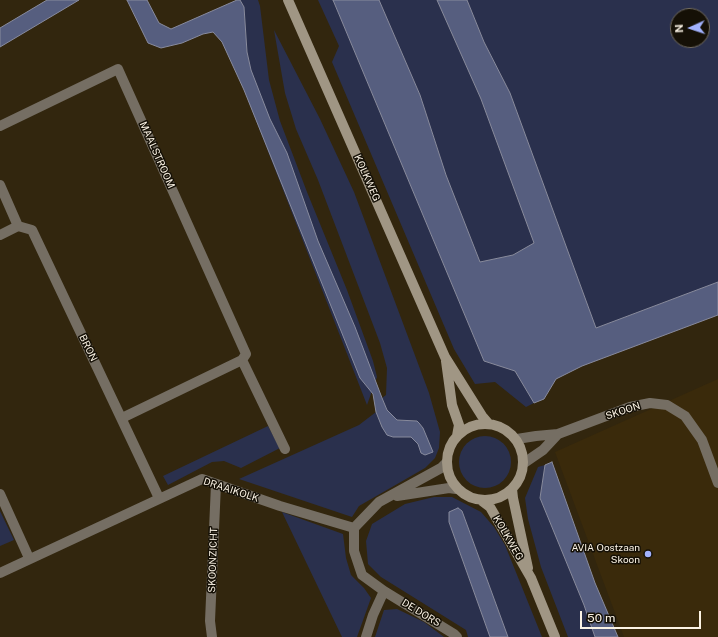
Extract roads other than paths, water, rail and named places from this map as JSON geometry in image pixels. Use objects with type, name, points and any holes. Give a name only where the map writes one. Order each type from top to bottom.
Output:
[{"type":"street","name":"KOLKWEG","points":[[288,0],[446,357],[482,416],[488,423]]},
{"type":"street","name":"MAALSTROOM","points":[[0,126],[118,69],[246,354],[242,360],[285,449]]},
{"type":"street","points":[[0,186],[18,226],[0,235]]},
{"type":"street","name":"BRON","points":[[18,226],[32,230],[159,498]]},
{"type":"street","name":"KOLKWEG","points":[[446,357],[452,405],[459,425],[457,436]]},
{"type":"street","points":[[122,418],[242,360]]},
{"type":"street","name":"SKOON","points":[[517,439],[558,434],[630,407],[650,403],[667,405],[685,416],[702,440],[718,484]]},
{"type":"street","points":[[389,497],[449,488],[456,489],[468,497],[482,501],[501,498],[512,490],[520,480],[524,463],[523,451],[517,439],[505,430],[488,423],[470,426],[457,436],[449,448],[447,462],[448,471],[456,489]]},
{"type":"street","name":"SKOON","points":[[524,463],[543,450],[558,434]]},
{"type":"street","points":[[366,637],[373,614],[384,591],[362,576],[354,551],[354,528],[379,502],[441,468],[447,462]]},
{"type":"street","name":"DRAAIKOLK","points":[[0,573],[29,558],[202,479],[280,506],[354,528]]},
{"type":"street","name":"SKOONZICHT","points":[[212,637],[210,621],[216,484]]},
{"type":"street","name":"KOLKWEG","points":[[512,490],[531,578]]},
{"type":"street","points":[[0,494],[29,558]]},
{"type":"street","name":"KOLKWEG","points":[[482,501],[490,507],[531,578],[555,637]]},
{"type":"street","name":"DE DORS","points":[[384,591],[457,637]]},
{"type":"place","name":"AVIA Oostzaan Skoon","points":[[648,554]]}]
